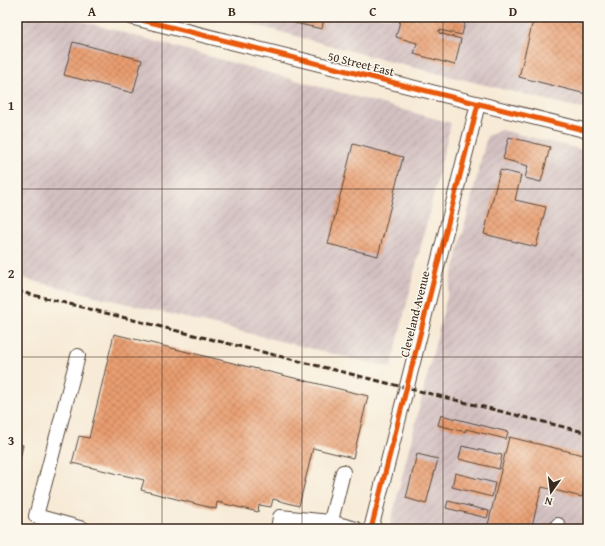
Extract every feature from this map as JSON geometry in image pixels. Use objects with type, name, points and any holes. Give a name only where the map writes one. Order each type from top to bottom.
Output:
[{"type":"street","name":"50 Street East","points":[[130,17],[588,131]]},
{"type":"street","name":"Cleveland Avenue","points":[[371,529],[478,104]]},
{"type":"street","points":[[78,356],[36,516],[83,529]]},
{"type":"street","points":[[329,526],[343,472]]},
{"type":"street","points":[[278,529],[280,517],[329,526],[356,529]]},
{"type":"shaded area","points":[[17,17],[67,17],[451,123],[391,368],[17,277]]},
{"type":"shaded area","points":[[226,17],[588,17],[588,110],[395,63]]},
{"type":"shaded area","points":[[501,130],[588,151],[588,529],[389,529],[487,136]]},
{"type":"building","points":[[296,17],[324,17],[322,29],[295,23]]},
{"type":"building","points":[[401,17],[447,17],[465,22],[462,35],[439,30],[439,33],[461,39],[455,65],[414,54],[417,43],[396,37]]},
{"type":"building","points":[[534,17],[556,17],[588,25],[588,85],[586,94],[519,77]]},
{"type":"building","points":[[73,42],[142,60],[133,93],[64,75]]},
{"type":"building","points":[[509,137],[550,147],[541,182],[525,178],[528,166],[503,159]]},
{"type":"building","points":[[353,144],[403,157],[378,256],[328,244]]},
{"type":"building","points":[[500,170],[521,175],[515,200],[546,207],[536,247],[484,234]]},
{"type":"building","points":[[114,334],[368,396],[353,458],[313,448],[299,506],[273,499],[271,507],[259,505],[258,512],[217,502],[216,509],[141,490],[144,480],[72,463],[79,436],[89,438]]},
{"type":"building","points":[[441,415],[508,432],[506,439],[466,429],[465,432],[438,425]]},
{"type":"building","points":[[509,437],[588,456],[588,474],[582,497],[542,487],[531,529],[487,529]]},
{"type":"building","points":[[17,444],[23,445],[18,467],[17,467]]},
{"type":"building","points":[[462,446],[502,455],[499,469],[459,459]]},
{"type":"building","points":[[417,454],[438,459],[426,504],[406,498]]},
{"type":"building","points":[[455,473],[495,483],[492,497],[452,487]]},
{"type":"building","points":[[448,501],[489,511],[487,518],[446,508]]},
{"type":"railway","points":[[17,291],[588,433]]},
{"type":"cycle path","points":[[130,17],[588,131]]},
{"type":"cycle path","points":[[371,529],[478,104]]}]
